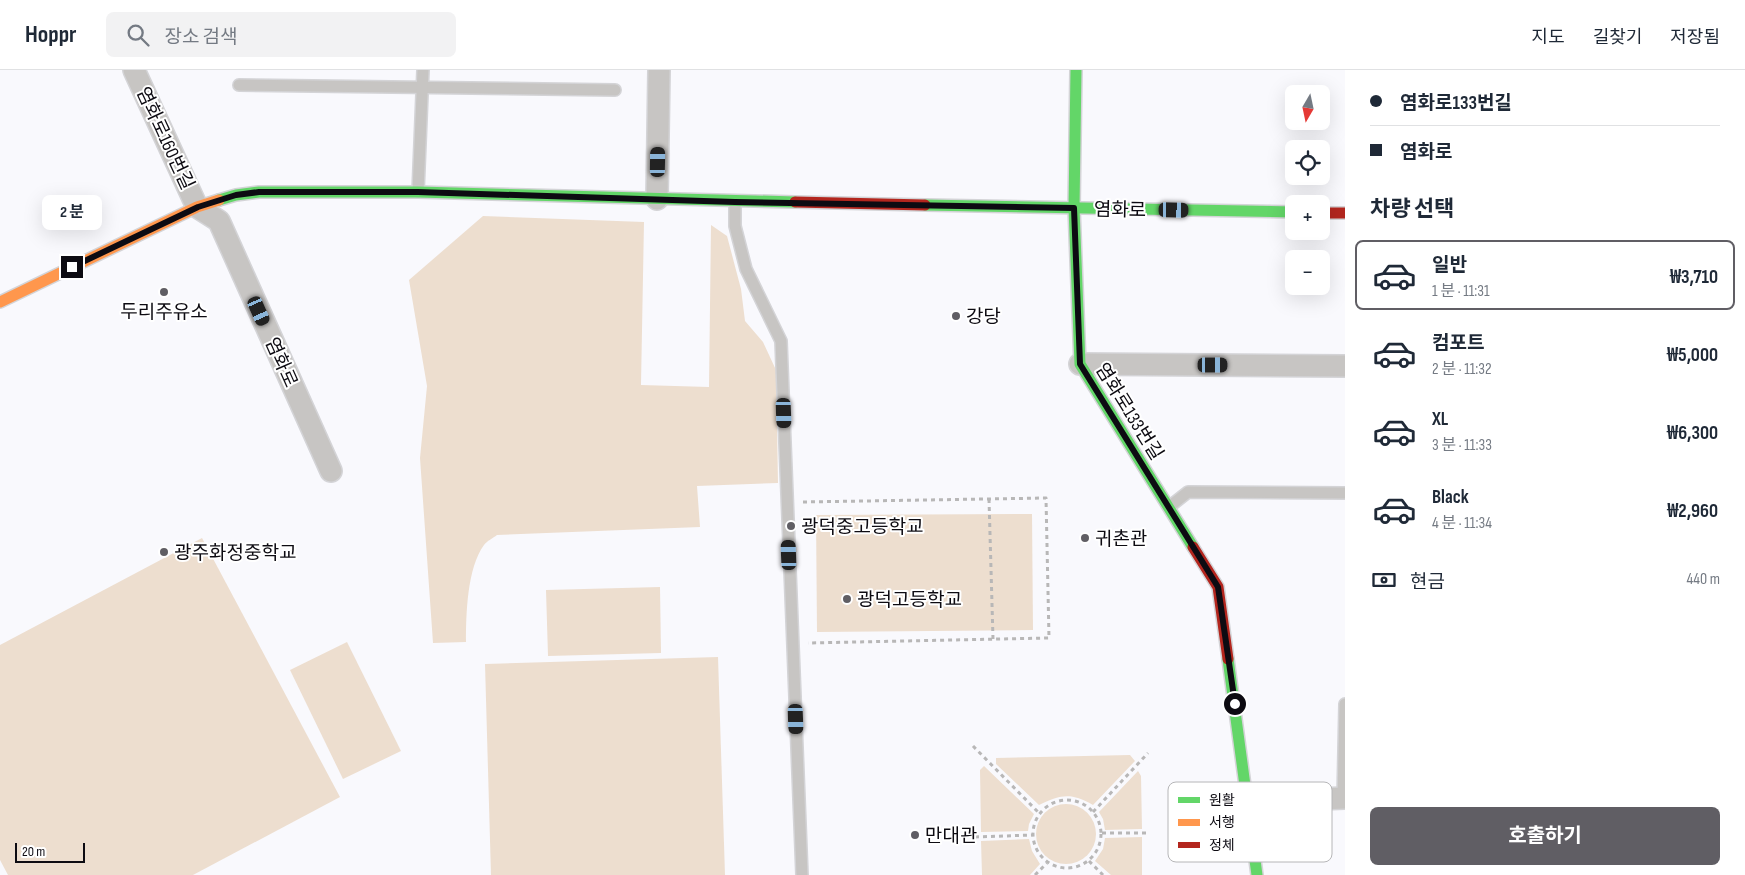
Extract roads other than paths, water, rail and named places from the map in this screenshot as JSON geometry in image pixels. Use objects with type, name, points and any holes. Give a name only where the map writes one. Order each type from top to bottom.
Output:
[{"type":"street","name":"염화로160번길","points":[[134,70],[198,207]]},
{"type":"street","points":[[657,199],[659,70]]},
{"type":"street","name":"염화로133번길","points":[[1076,70],[1074,208],[1080,364],[1218,587],[1245,782]]},
{"type":"street","name":"염화로","points":[[0,302],[198,207],[236,195],[259,192],[418,192],[735,202],[1285,212]]},
{"type":"street","name":"염화로","points":[[198,207],[219,221],[331,471]]},
{"type":"street","points":[[1330,213],[1345,213]]},
{"type":"street","points":[[1080,364],[1345,366]]},
{"type":"street","name":"염화로133번길","points":[[1255,862],[1257,875]]},
{"type":"lane","points":[[418,192],[423,70]]},
{"type":"lane","points":[[239,86],[615,90]]},
{"type":"lane","points":[[735,202],[735,226],[746,269],[781,341],[802,875]]},
{"type":"lane","points":[[1169,507],[1188,492],[1345,493]]},
{"type":"lane","points":[[1344,798],[1345,704]]},
{"type":"place","name":"두리주유소","points":[[164,292]]},
{"type":"place","name":"강당","points":[[956,316]]},
{"type":"place","name":"광덕중고등학교","points":[[791,526]]},
{"type":"place","name":"귀촌관","points":[[1085,538]]},
{"type":"place","name":"광주화정중학교","points":[[164,552]]},
{"type":"place","name":"광덕고등학교","points":[[847,599]]},
{"type":"place","name":"만대관","points":[[915,835]]}]
